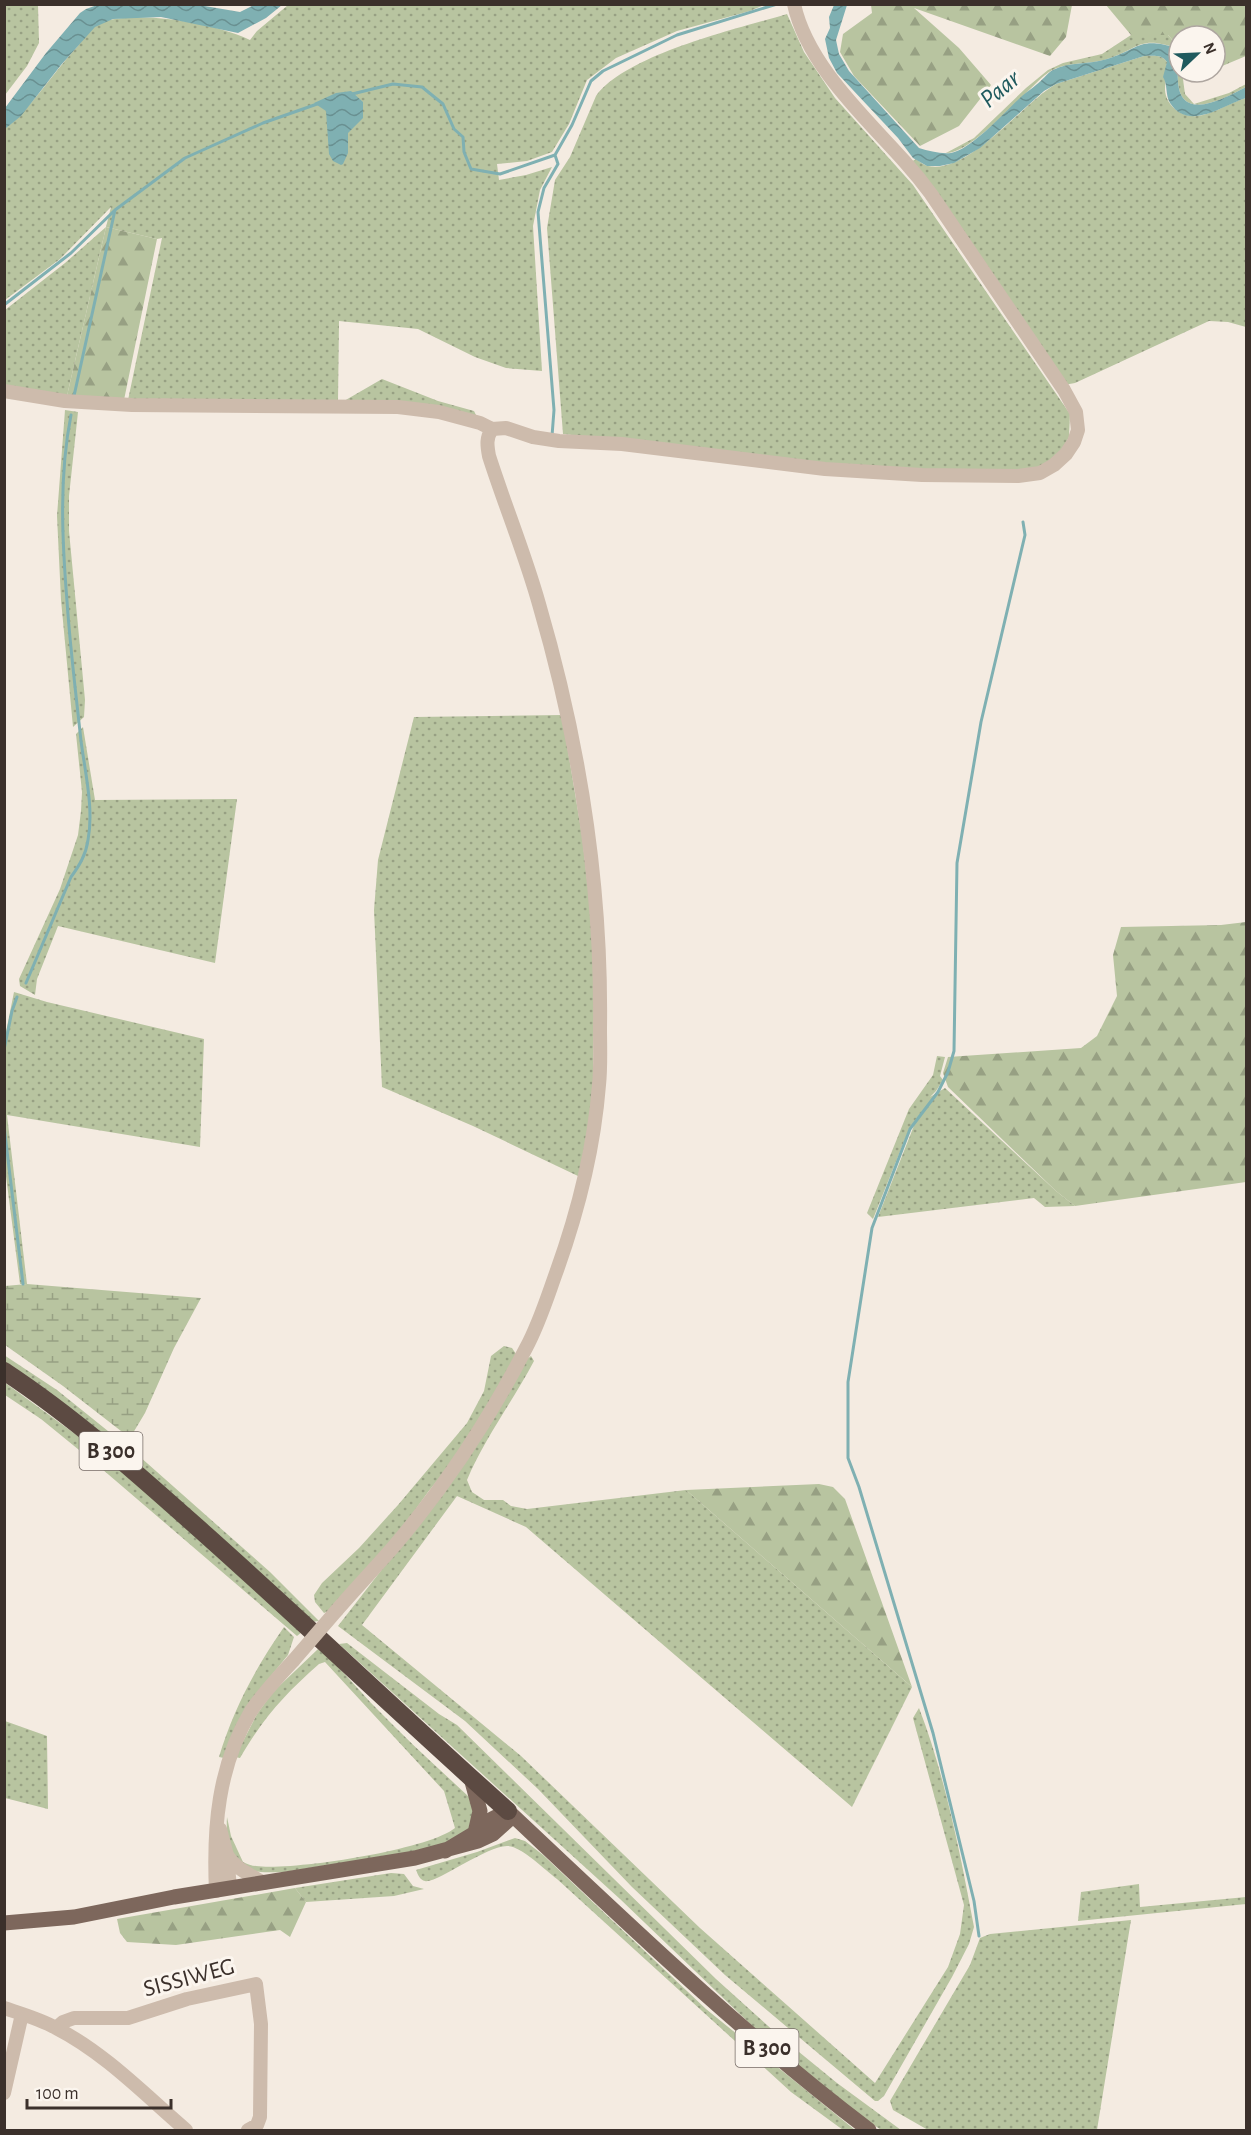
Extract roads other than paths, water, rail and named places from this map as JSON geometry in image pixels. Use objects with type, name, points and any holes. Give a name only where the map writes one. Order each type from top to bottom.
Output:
[{"type":"highway","name":"B 300","points":[[4,1371],[92,1436],[132,1469],[345,1660],[510,1814]]},
{"type":"main road","points":[[471,1778],[480,1811],[475,1833]]},
{"type":"main road","points":[[445,1851],[475,1833],[492,1819],[510,1814]]},
{"type":"main road","points":[[4,1923],[74,1917],[445,1851],[493,1834],[510,1814]]},
{"type":"main road","name":"B 300","points":[[510,1814],[739,2024],[869,2130]]},
{"type":"street","points":[[4,391],[64,402],[132,405],[398,407],[440,412],[480,423],[492,429],[506,428],[533,437],[559,441],[622,444],[825,469],[922,475],[1018,476],[1040,473],[1054,465],[1066,454],[1074,442],[1078,430],[1076,411],[931,194],[908,165],[844,95],[825,69],[803,34],[794,4]]},
{"type":"street","points":[[223,1890],[214,1858],[222,1779],[251,1711],[269,1687],[396,1544],[457,1463],[494,1406],[540,1318],[570,1236],[593,1135],[599,1084],[599,929],[588,833],[574,747],[539,602],[486,445],[492,429]]},
{"type":"street","points":[[217,1815],[227,1855],[223,1890]]},
{"type":"street","points":[[227,1855],[243,1871],[264,1883]]},
{"type":"street","name":"SISSIWEG","points":[[56,2028],[63,2022],[74,2018],[128,2018],[188,1999],[256,1984],[261,2024],[261,2117],[257,2125],[248,2130]]},
{"type":"street","points":[[4,2008],[56,2028],[103,2059],[186,2130]]},
{"type":"street","points":[[4,2093],[22,2014]]},
{"type":"water","points":[[100,4],[193,4],[240,12],[254,5],[282,5],[266,18],[238,33],[161,17],[113,19],[95,27],[61,65],[21,116],[5,129],[5,108],[46,53],[80,13]]},
{"type":"water","points":[[834,5],[847,5],[836,40],[839,54],[849,71],[919,148],[943,153],[951,153],[968,145],[1048,73],[1059,67],[1107,59],[1140,45],[1154,43],[1167,46],[1167,62],[1160,57],[1144,56],[1056,84],[1044,91],[980,148],[954,163],[927,166],[913,158],[898,138],[837,73],[829,58],[825,39],[830,28],[829,17]]},
{"type":"water","points":[[1167,62],[1167,84],[1178,84],[1181,94],[1187,102],[1205,104],[1227,97],[1246,87],[1246,98],[1206,114],[1187,115],[1178,111],[1168,100],[1163,77]]},
{"type":"water","points":[[351,91],[363,102],[363,118],[348,133],[348,153],[341,165],[333,161],[329,154],[326,111],[314,103],[336,93]]},
{"type":"waterway","points":[[352,94],[393,84],[422,87],[443,104],[454,129],[463,137],[464,152],[471,169],[500,174],[555,155],[572,125],[591,81],[603,71],[677,35],[777,4]]},
{"type":"waterway","points":[[4,305],[71,253],[115,210],[185,158],[263,123],[320,103]]},
{"type":"waterway","points":[[552,436],[554,410],[538,212],[544,188],[558,164],[555,155]]},
{"type":"waterway","points":[[74,396],[115,210]]},
{"type":"waterway","points":[[26,983],[71,877],[84,855],[90,828],[87,778],[71,653],[64,554],[63,484],[71,415]]},
{"type":"waterway","points":[[979,1936],[974,1901],[933,1733],[859,1487],[848,1458],[848,1382],[872,1228],[910,1129],[938,1092],[948,1072],[954,1051],[957,863],[981,722],[1025,535],[1023,522]]},
{"type":"waterway","points":[[4,1050],[17,997]]},
{"type":"waterway","points":[[4,1126],[23,1284]]},
{"type":"water label","name":"Paar","points":[[1000,89]]}]
